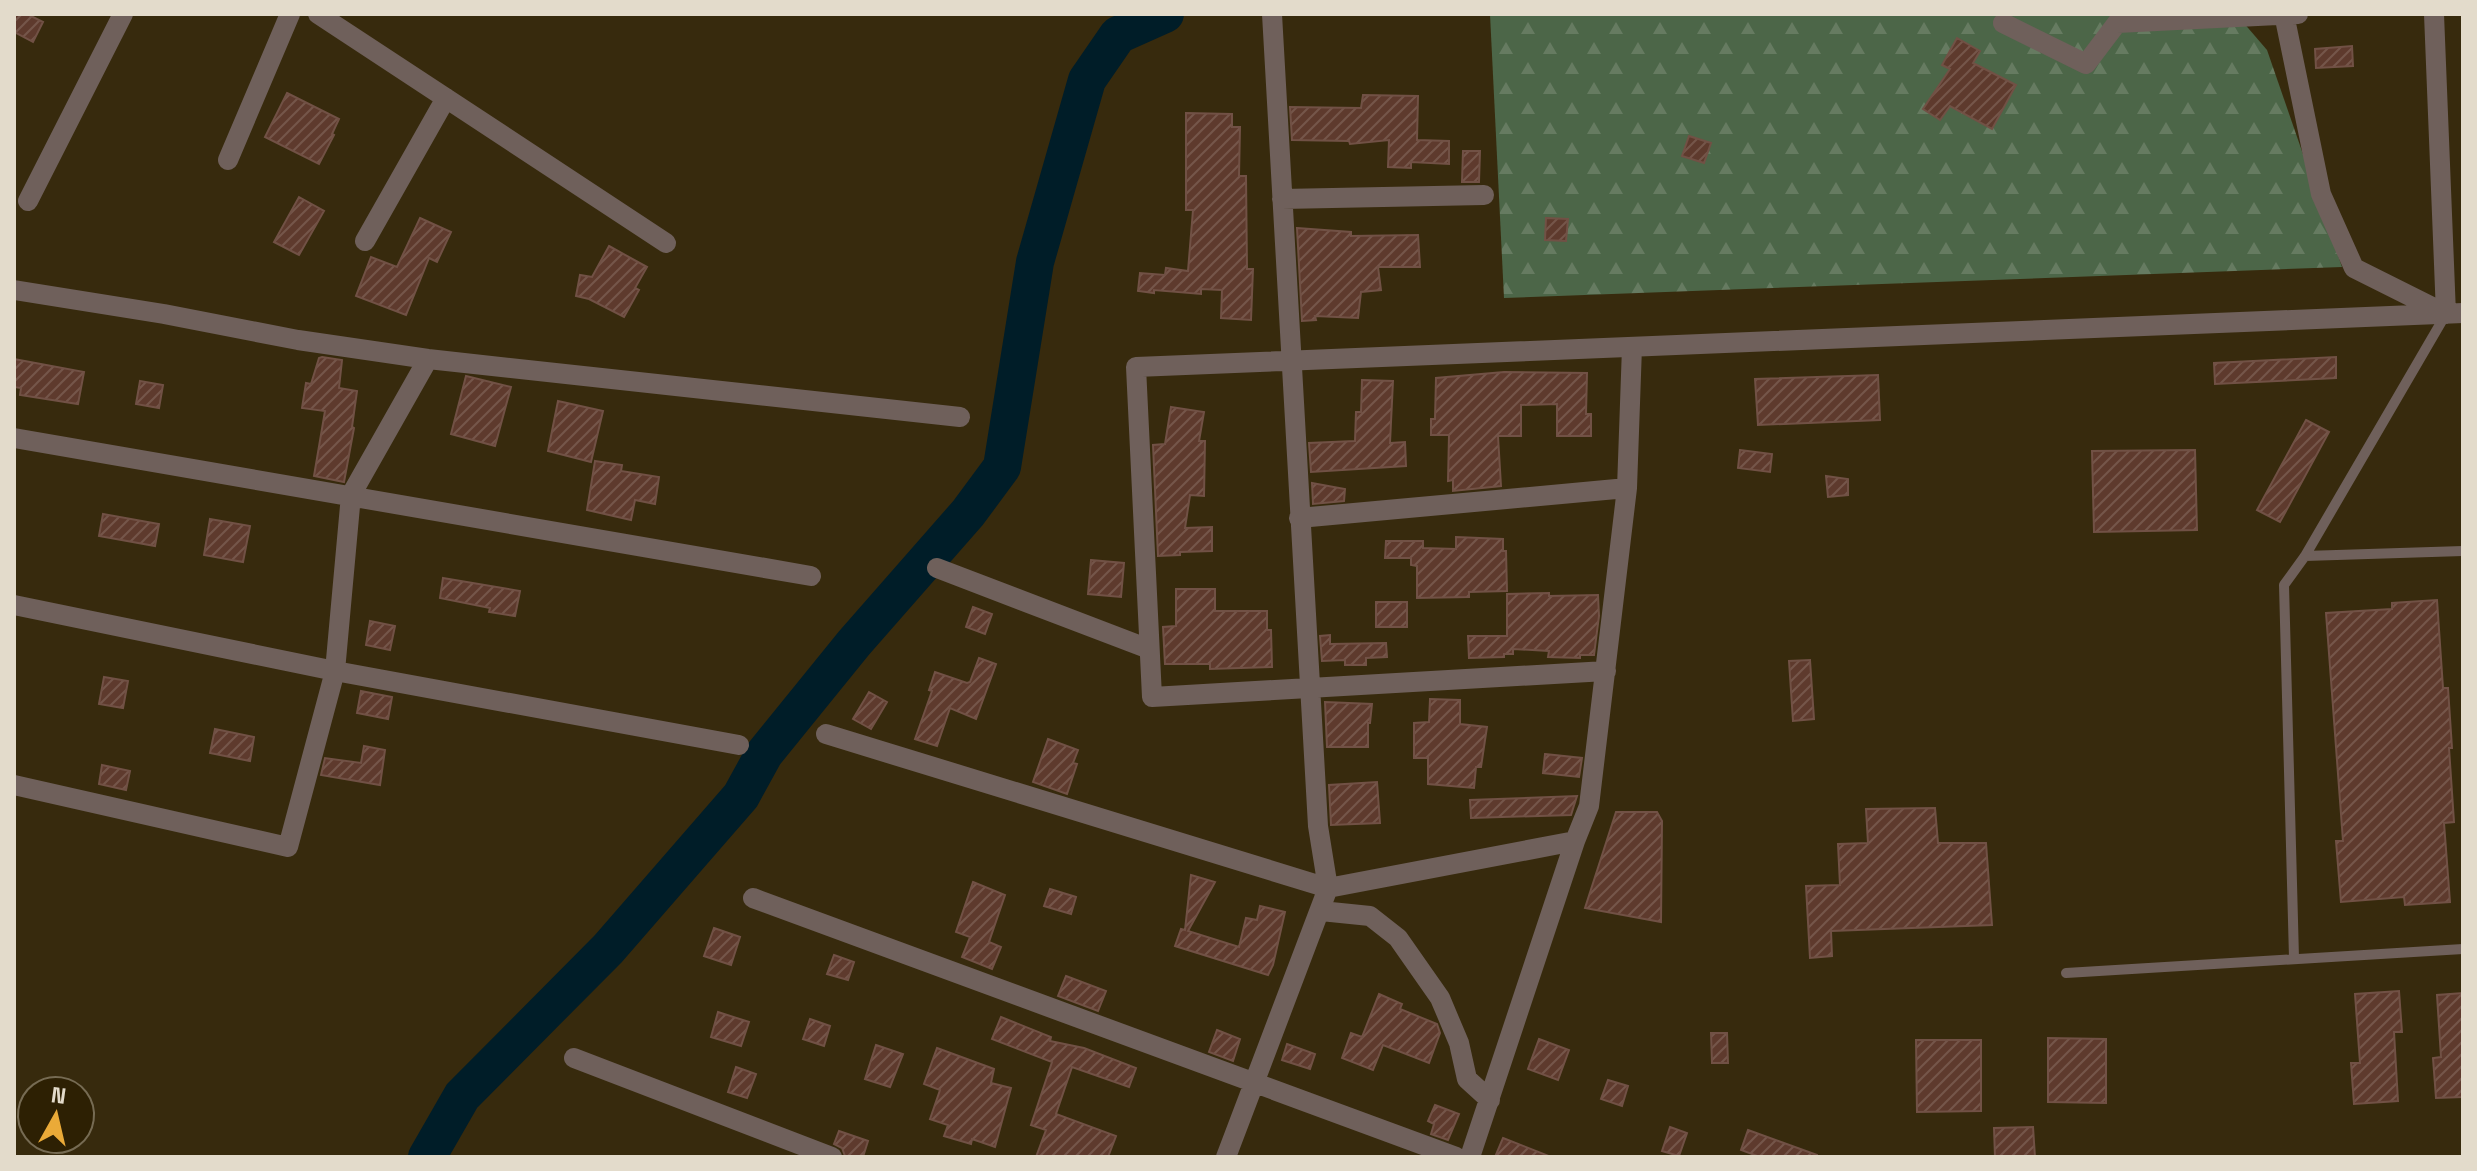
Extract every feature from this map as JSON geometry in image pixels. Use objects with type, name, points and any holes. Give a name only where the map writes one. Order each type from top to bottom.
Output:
[{"type":"street","points":[[28,201],[123,14]]},
{"type":"street","points":[[228,160],[290,14]]},
{"type":"street","points":[[318,14],[666,243]]},
{"type":"street","points":[[1226,1157],[1328,888],[1318,826],[1272,14]]},
{"type":"street","points":[[2434,14],[2454,313]]},
{"type":"street","points":[[2003,23],[2086,64],[2117,23],[2289,15],[2321,194],[2354,268],[2454,313]]},
{"type":"street","points":[[365,241],[446,98]]},
{"type":"street","points":[[1282,199],[1484,195]]},
{"type":"street","points":[[14,290],[298,340],[428,359],[960,417]]},
{"type":"street","points":[[1606,671],[1152,697],[1136,367],[2454,313]]},
{"type":"street","points":[[1470,1157],[1589,806],[1627,488],[1632,347]]},
{"type":"street","points":[[14,785],[288,847],[335,671],[351,495],[428,359]]},
{"type":"street","points":[[14,438],[811,576]]},
{"type":"street","points":[[1299,518],[1627,488]]},
{"type":"street","points":[[937,568],[1149,649]]},
{"type":"street","points":[[14,605],[335,671],[739,745]]},
{"type":"street","points":[[826,734],[1328,888],[1575,841]]},
{"type":"street","points":[[753,898],[1456,1157]]},
{"type":"street","points":[[1321,911],[1370,916],[1398,938],[1440,998],[1459,1043],[1467,1079],[1490,1100]]},
{"type":"street","points":[[574,1058],[832,1157]]},
{"type":"lane","points":[[2294,958],[2284,585],[2305,556],[2454,313]]},
{"type":"lane","points":[[2305,556],[2463,551]]},
{"type":"lane","points":[[2066,973],[2463,949]]},
{"type":"green space","points":[[1490,14],[2236,14],[2267,50],[2342,267],[1504,298]]},
{"type":"building","points":[[14,14],[27,14],[43,22],[33,42],[14,32]]},
{"type":"building","points":[[1957,38],[1980,51],[1973,63],[2016,85],[1992,129],[1950,106],[1940,120],[1923,109],[1950,69],[1942,65]]},
{"type":"building","points":[[2352,46],[2353,66],[2316,68],[2315,49]]},
{"type":"building","points":[[287,93],[339,119],[319,164],[265,137]]},
{"type":"building","points":[[1363,95],[1418,96],[1417,140],[1449,141],[1449,164],[1411,162],[1411,168],[1388,167],[1389,140],[1350,144],[1349,141],[1292,140],[1290,107],[1361,108]]},
{"type":"building","points":[[1186,113],[1232,114],[1232,127],[1240,127],[1239,176],[1246,176],[1247,269],[1253,269],[1251,320],[1221,318],[1222,290],[1201,289],[1201,294],[1138,291],[1140,273],[1165,275],[1166,268],[1188,271],[1193,210],[1186,210]]},
{"type":"building","points":[[1689,136],[1711,143],[1704,163],[1682,156]]},
{"type":"building","points":[[1463,151],[1480,151],[1479,182],[1462,182]]},
{"type":"building","points":[[299,197],[324,211],[299,255],[274,242]]},
{"type":"building","points":[[420,218],[451,232],[437,262],[429,258],[406,315],[356,296],[371,257],[397,267]]},
{"type":"building","points":[[1546,218],[1568,219],[1566,241],[1545,240]]},
{"type":"building","points":[[1297,228],[1351,232],[1351,236],[1418,235],[1420,267],[1378,267],[1381,290],[1361,292],[1358,318],[1315,316],[1316,320],[1302,321]]},
{"type":"building","points":[[609,246],[647,267],[624,317],[589,299],[576,296],[580,275],[592,277]]},
{"type":"building","points":[[2336,357],[2336,378],[2215,384],[2214,363]]},
{"type":"building","points":[[319,358],[342,360],[339,388],[357,391],[344,482],[314,476],[325,411],[302,408],[306,383],[311,384]]},
{"type":"building","points":[[14,359],[84,372],[78,404],[20,395],[21,388],[14,387]]},
{"type":"building","points":[[1504,372],[1587,373],[1586,414],[1591,414],[1591,436],[1557,436],[1557,404],[1521,405],[1521,436],[1498,436],[1501,486],[1453,491],[1453,480],[1448,481],[1449,435],[1431,435],[1431,419],[1435,419],[1436,378]]},
{"type":"building","points":[[1878,375],[1880,420],[1758,425],[1755,379]]},
{"type":"building","points":[[466,376],[511,387],[495,446],[451,434]]},
{"type":"building","points":[[1362,380],[1393,381],[1390,443],[1405,442],[1406,466],[1311,472],[1309,443],[1355,441],[1356,412],[1361,412]]},
{"type":"building","points":[[140,381],[163,385],[159,408],[136,404]]},
{"type":"building","points":[[558,401],[603,411],[591,462],[548,451]]},
{"type":"building","points":[[1171,407],[1204,412],[1199,441],[1205,441],[1204,496],[1190,495],[1185,528],[1212,527],[1212,551],[1158,556],[1153,445],[1165,444]]},
{"type":"building","points":[[2306,420],[2329,432],[2280,522],[2257,510]]},
{"type":"building","points":[[1740,450],[1772,454],[1770,472],[1738,468]]},
{"type":"building","points":[[2195,450],[2197,530],[2094,532],[2092,451]]},
{"type":"building","points":[[595,461],[622,465],[621,471],[659,477],[655,504],[635,500],[631,520],[587,510]]},
{"type":"building","points":[[1826,476],[1848,479],[1848,495],[1828,497]]},
{"type":"building","points":[[1312,483],[1345,489],[1344,501],[1313,504]]},
{"type":"building","points":[[103,514],[159,524],[155,546],[99,536]]},
{"type":"building","points":[[210,519],[250,526],[243,562],[204,555]]},
{"type":"building","points":[[1456,537],[1503,539],[1507,591],[1469,592],[1469,597],[1417,598],[1417,566],[1411,565],[1411,558],[1385,558],[1386,541],[1423,541],[1423,548],[1456,549]]},
{"type":"building","points":[[1091,560],[1124,563],[1121,597],[1088,594]]},
{"type":"building","points":[[443,578],[520,591],[515,616],[440,598]]},
{"type":"building","points":[[1176,589],[1215,589],[1215,611],[1267,611],[1272,667],[1210,669],[1210,664],[1165,664],[1163,627],[1176,626]]},
{"type":"building","points":[[1549,593],[1549,596],[1598,595],[1594,655],[1548,657],[1549,651],[1513,649],[1513,654],[1504,654],[1504,657],[1469,658],[1468,636],[1507,636],[1507,594]]},
{"type":"building","points":[[2437,600],[2443,688],[2448,688],[2452,748],[2449,748],[2454,822],[2444,823],[2450,902],[2405,905],[2404,897],[2341,902],[2336,841],[2343,841],[2326,613],[2392,609],[2392,603]]},
{"type":"building","points":[[1376,602],[1407,602],[1407,627],[1376,627]]},
{"type":"building","points":[[973,607],[992,614],[985,634],[966,627]]},
{"type":"building","points":[[370,621],[395,626],[390,650],[366,645]]},
{"type":"building","points":[[1330,635],[1330,644],[1386,643],[1387,657],[1366,658],[1366,665],[1345,665],[1345,660],[1322,661],[1320,636]]},
{"type":"building","points":[[979,658],[996,664],[976,719],[950,708],[937,746],[915,739],[932,691],[929,690],[935,672],[967,683]]},
{"type":"building","points":[[1810,660],[1814,719],[1793,721],[1789,661]]},
{"type":"building","points":[[104,677],[128,681],[123,708],[99,704]]},
{"type":"building","points":[[361,691],[392,697],[388,719],[357,713]]},
{"type":"building","points":[[869,692],[887,702],[871,729],[853,719]]},
{"type":"building","points":[[1430,699],[1460,700],[1460,724],[1487,727],[1481,767],[1476,767],[1474,788],[1428,784],[1428,758],[1414,758],[1414,723],[1429,722]]},
{"type":"building","points":[[1325,702],[1372,704],[1368,747],[1327,747]]},
{"type":"building","points":[[215,729],[254,737],[250,761],[210,753]]},
{"type":"building","points":[[1048,739],[1078,750],[1073,763],[1077,764],[1067,794],[1033,782]]},
{"type":"building","points":[[364,746],[385,750],[380,785],[321,775],[325,758],[361,763]]},
{"type":"building","points":[[1545,754],[1582,758],[1579,777],[1543,773]]},
{"type":"building","points":[[102,765],[130,771],[126,790],[99,784]]},
{"type":"building","points":[[1377,782],[1380,823],[1331,825],[1329,785]]},
{"type":"building","points":[[1577,796],[1571,815],[1471,818],[1470,800]]},
{"type":"building","points":[[1935,808],[1938,843],[1986,843],[1992,925],[1831,931],[1832,956],[1810,958],[1806,886],[1840,885],[1838,844],[1868,843],[1866,809]]},
{"type":"building","points":[[1616,812],[1657,812],[1662,821],[1661,922],[1585,908]]},
{"type":"building","points":[[1191,875],[1215,882],[1188,931],[1239,947],[1246,918],[1257,920],[1260,906],[1285,912],[1268,975],[1175,946],[1181,929],[1185,930]]},
{"type":"building","points":[[973,882],[1005,895],[989,942],[1001,947],[992,969],[962,957],[970,937],[956,932]]},
{"type":"building","points":[[1050,889],[1076,897],[1071,914],[1044,906]]},
{"type":"building","points":[[714,928],[740,937],[731,965],[704,956]]},
{"type":"building","points":[[834,955],[854,962],[848,980],[827,974]]},
{"type":"building","points":[[1066,976],[1106,991],[1098,1011],[1058,996]]},
{"type":"building","points":[[2399,991],[2402,1032],[2394,1032],[2398,1101],[2354,1104],[2351,1063],[2360,1063],[2355,994]]},
{"type":"building","points":[[2463,993],[2463,1097],[2436,1098],[2433,1058],[2441,1057],[2437,995]]},
{"type":"building","points":[[1379,994],[1402,1004],[1400,1009],[1437,1024],[1440,1033],[1429,1063],[1383,1045],[1373,1070],[1342,1058],[1351,1033],[1362,1037]]},
{"type":"building","points":[[718,1012],[749,1022],[741,1046],[711,1037]]},
{"type":"building","points":[[1001,1017],[1051,1037],[1050,1041],[1084,1048],[1136,1068],[1129,1087],[1072,1067],[1056,1114],[1116,1136],[1108,1157],[1036,1157],[1046,1130],[1031,1125],[1052,1062],[992,1039]]},
{"type":"building","points":[[810,1019],[830,1026],[824,1046],[803,1039]]},
{"type":"building","points":[[1217,1030],[1240,1039],[1233,1061],[1209,1052]]},
{"type":"building","points":[[1711,1033],[1727,1033],[1728,1063],[1712,1063]]},
{"type":"building","points":[[2048,1038],[2106,1039],[2106,1103],[2048,1102]]},
{"type":"building","points":[[1539,1039],[1569,1050],[1558,1080],[1528,1069]]},
{"type":"building","points":[[1916,1040],[1981,1040],[1981,1111],[1917,1112]]},
{"type":"building","points":[[1287,1044],[1315,1054],[1310,1069],[1282,1060]]},
{"type":"building","points":[[876,1045],[903,1054],[890,1087],[865,1079]]},
{"type":"building","points":[[937,1048],[994,1069],[991,1083],[1011,1088],[995,1147],[972,1139],[971,1144],[944,1136],[948,1125],[930,1119],[940,1090],[924,1084]]},
{"type":"building","points":[[736,1067],[756,1074],[747,1098],[728,1092]]},
{"type":"building","points":[[1608,1080],[1628,1086],[1622,1106],[1601,1099]]},
{"type":"building","points":[[1435,1105],[1459,1114],[1448,1140],[1431,1134],[1434,1124],[1428,1121]]},
{"type":"building","points":[[1670,1127],[1687,1133],[1679,1156],[1662,1151]]},
{"type":"building","points":[[2033,1127],[2035,1157],[1995,1157],[1994,1128]]},
{"type":"building","points":[[1748,1130],[1817,1157],[1760,1157],[1741,1150]]},
{"type":"building","points":[[839,1131],[868,1141],[863,1157],[845,1156],[842,1148],[834,1144]]},
{"type":"building","points":[[1503,1138],[1549,1156],[1495,1157]]},
{"type":"waterway","points":[[427,1157],[462,1096],[608,949],[741,796],[764,754],[854,643],[968,513],[1002,467],[1035,262],[1087,80],[1118,35],[1165,14]]}]
